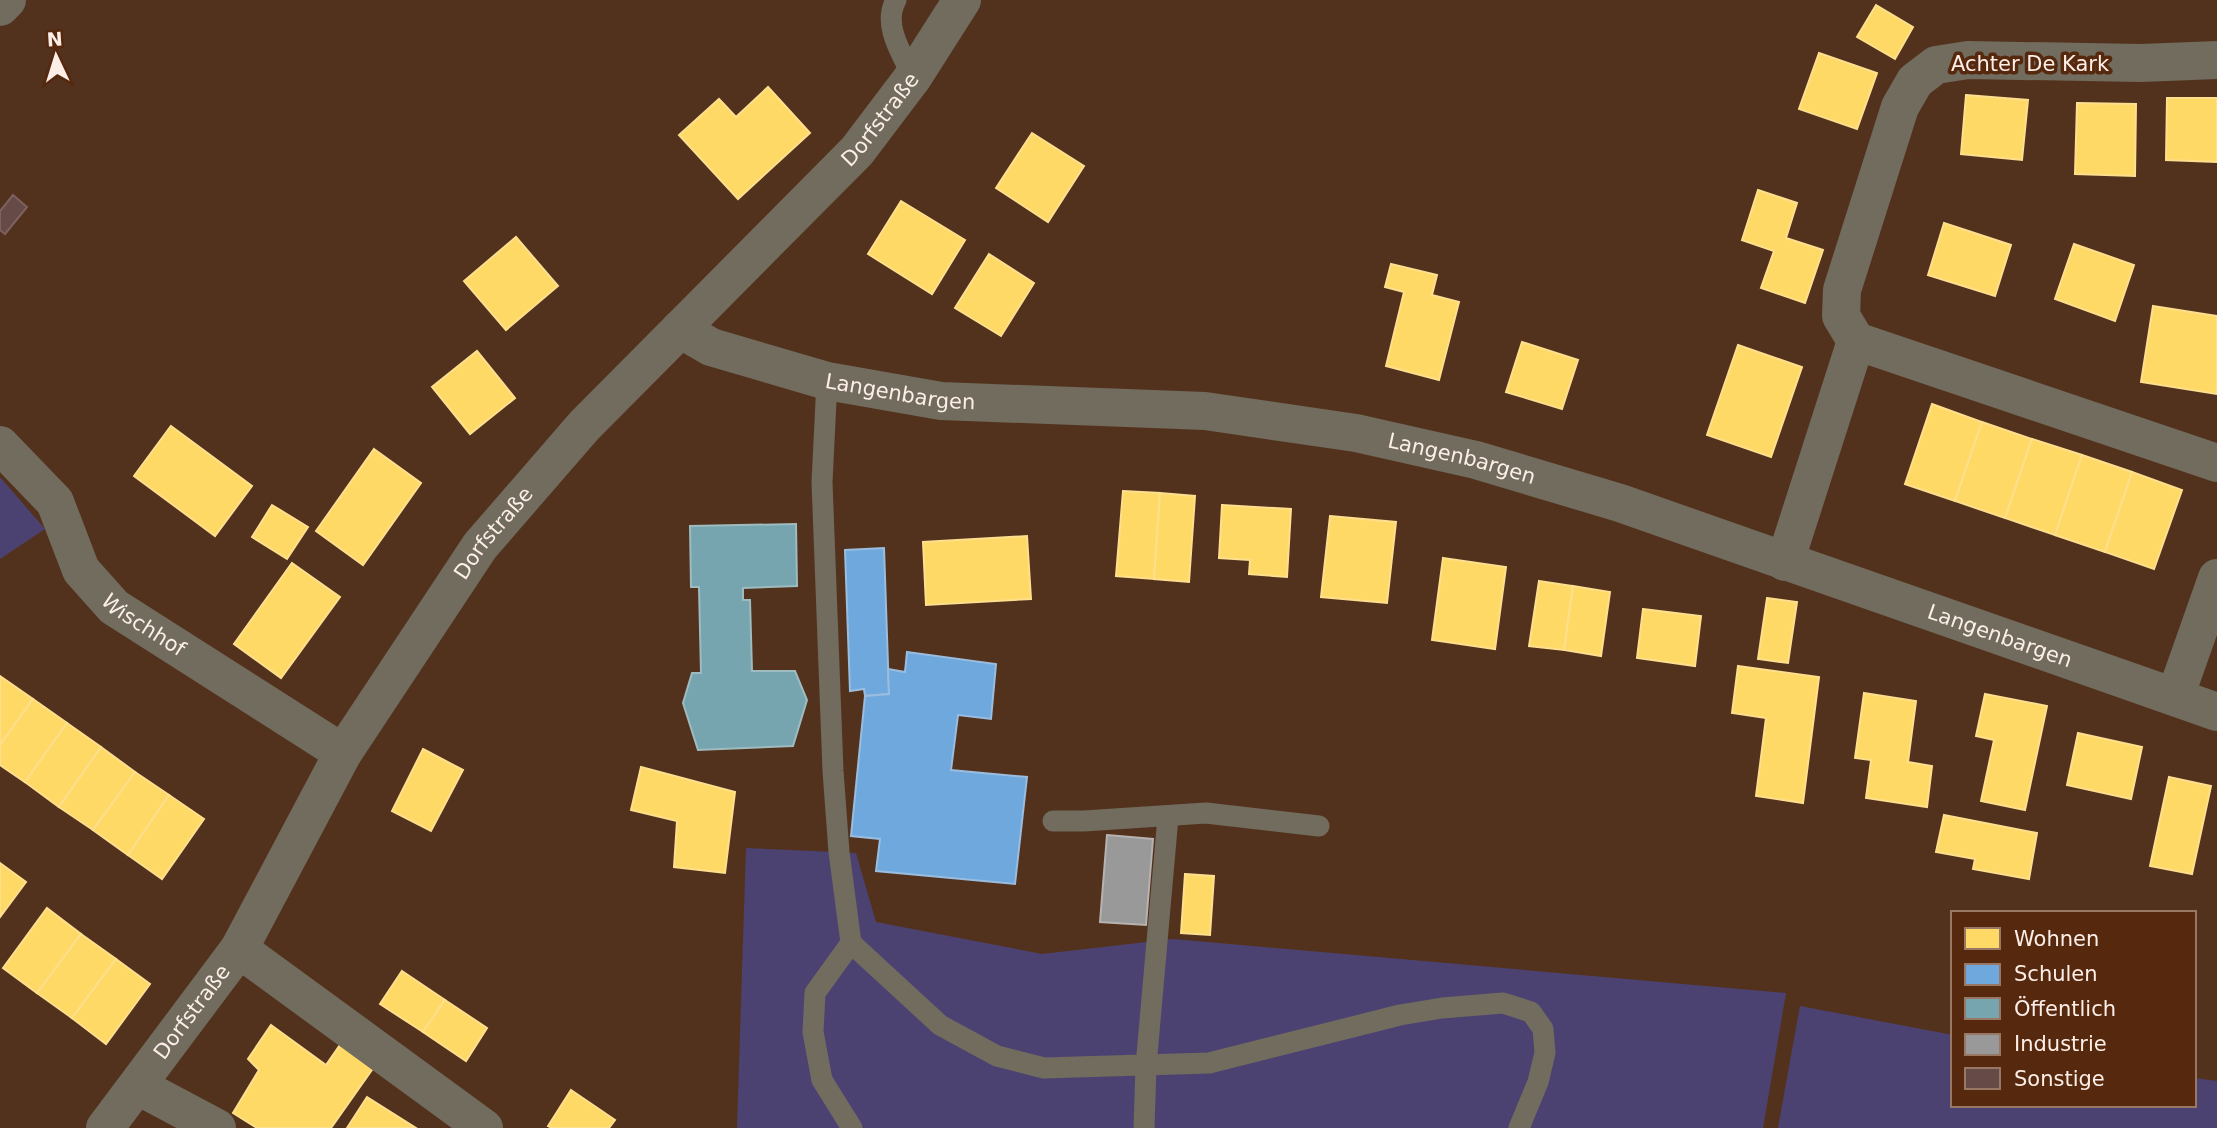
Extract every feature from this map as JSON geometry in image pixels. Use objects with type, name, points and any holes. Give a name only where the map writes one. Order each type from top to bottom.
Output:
[{"type":"street","points":[[0,7],[8,0]]},
{"type":"street","name":"Dorfstraße","points":[[105,1128],[239,949],[343,753],[480,546],[584,426],[857,150],[913,77],[962,0]]},
{"type":"street","name":"Achter De Kark","points":[[1856,341],[1841,316],[1842,290],[1900,107],[1915,81],[1936,65],[1968,60],[2141,63],[2217,60]]},
{"type":"street","name":"Langenbargen","points":[[680,329],[711,347],[827,382],[940,401],[1205,411],[1356,433],[1476,460],[1620,503],[2217,712]]},
{"type":"street","points":[[1785,562],[1856,341],[2217,463]]},
{"type":"street","name":"Wischhof","points":[[0,445],[55,502],[81,570],[114,607],[343,753]]},
{"type":"street","points":[[2175,697],[2217,578]]},
{"type":"street","points":[[239,949],[484,1128]]},
{"type":"street","points":[[138,1086],[217,1128]]},
{"type":"lane","points":[[896,0],[891,25],[913,77]]},
{"type":"lane","points":[[827,382],[822,482],[833,771],[839,852],[851,943],[940,1025],[997,1056],[1044,1068],[1209,1063],[1400,1015],[1503,1003],[1531,1012],[1543,1029],[1543,1063],[1519,1128]]},
{"type":"lane","points":[[1053,821],[1206,813],[1319,826]]},
{"type":"lane","points":[[1144,1128],[1146,1066],[1168,817]]},
{"type":"lane","points":[[851,943],[815,993],[813,1032],[822,1080],[852,1128]]},
{"type":"shaded area","points":[[0,477],[45,529],[0,559]]},
{"type":"shaded area","points":[[746,848],[856,853],[876,922],[1042,954],[1173,939],[1786,993],[1763,1128],[737,1128]]},
{"type":"shaded area","points":[[1800,1006],[1951,1035],[1951,1107],[2196,1107],[2196,1078],[2217,1081],[2217,1128],[1778,1128]]},
{"type":"building: Wohnen","points":[[1876,5],[1913,27],[1895,59],[1857,37]]},
{"type":"building: Wohnen","points":[[1819,53],[1877,73],[1857,129],[1799,109]]},
{"type":"building: Wohnen","points":[[768,87],[810,133],[738,199],[679,135],[719,99],[736,117]]},
{"type":"building: Wohnen","points":[[1966,95],[2028,100],[2022,160],[1961,154]]},
{"type":"building: Wohnen","points":[[2167,98],[2217,98],[2217,162],[2166,160]]},
{"type":"building: Wohnen","points":[[2077,103],[2136,104],[2135,176],[2075,174]]},
{"type":"building: Wohnen","points":[[1032,133],[1084,166],[1048,222],[996,188]]},
{"type":"building: Wohnen","points":[[1758,190],[1797,203],[1786,238],[1823,250],[1805,303],[1761,288],[1774,251],[1742,240]]},
{"type":"building: Wohnen","points":[[901,201],[965,240],[932,294],[868,254]]},
{"type":"building: Wohnen","points":[[1944,223],[2011,245],[1995,296],[1928,275]]},
{"type":"building: Wohnen","points":[[516,237],[558,286],[506,330],[464,281]]},
{"type":"building: Wohnen","points":[[2074,244],[2134,265],[2115,321],[2055,299]]},
{"type":"building: Wohnen","points":[[989,254],[1034,283],[1001,336],[955,308]]},
{"type":"building: Wohnen","points":[[1391,264],[1437,275],[1432,295],[1459,302],[1439,380],[1386,366],[1404,292],[1385,287]]},
{"type":"building: Wohnen","points":[[2153,306],[2217,316],[2217,394],[2141,382]]},
{"type":"building: Wohnen","points":[[1522,342],[1578,360],[1562,409],[1506,392]]},
{"type":"building: Wohnen","points":[[1738,345],[1802,367],[1771,457],[1707,435]]},
{"type":"building: Wohnen","points":[[477,351],[515,398],[470,434],[432,387]]},
{"type":"building: Wohnen","points":[[1932,404],[1982,422],[1955,501],[1905,484]]},
{"type":"building: Wohnen","points":[[1982,422],[2032,439],[2005,518],[1955,501]]},
{"type":"building: Wohnen","points":[[171,426],[252,486],[215,536],[134,476]]},
{"type":"building: Wohnen","points":[[2032,439],[2082,455],[2055,535],[2005,518]]},
{"type":"building: Wohnen","points":[[374,449],[421,483],[363,565],[316,531]]},
{"type":"building: Wohnen","points":[[2082,455],[2132,472],[2105,552],[2055,535]]},
{"type":"building: Wohnen","points":[[2132,472],[2182,490],[2154,569],[2105,552]]},
{"type":"building: Wohnen","points":[[1123,491],[1160,493],[1154,579],[1116,576]]},
{"type":"building: Wohnen","points":[[1160,493],[1195,496],[1189,582],[1154,579]]},
{"type":"building: Wohnen","points":[[272,505],[308,527],[287,559],[252,537]]},
{"type":"building: Wohnen","points":[[1222,505],[1291,509],[1287,577],[1249,574],[1250,560],[1219,558]]},
{"type":"building: Wohnen","points":[[1330,516],[1396,522],[1387,603],[1321,597]]},
{"type":"building: Wohnen","points":[[1027,536],[1031,599],[926,605],[923,542]]},
{"type":"building: Wohnen","points":[[1443,558],[1506,567],[1495,649],[1432,640]]},
{"type":"building: Wohnen","points":[[292,563],[340,597],[281,678],[234,644]]},
{"type":"building: Wohnen","points":[[1539,581],[1573,586],[1564,650],[1529,646]]},
{"type":"building: Wohnen","points":[[1573,586],[1610,592],[1601,656],[1564,650]]},
{"type":"building: Wohnen","points":[[1767,598],[1797,602],[1788,663],[1758,659]]},
{"type":"building: Wohnen","points":[[1643,609],[1701,616],[1695,666],[1637,658]]},
{"type":"building: Wohnen","points":[[1738,666],[1819,677],[1803,803],[1756,796],[1766,718],[1732,713]]},
{"type":"building: Wohnen","points":[[0,676],[33,699],[0,745]]},
{"type":"building: Wohnen","points":[[1864,693],[1916,701],[1908,762],[1932,766],[1927,807],[1866,798],[1871,760],[1855,758]]},
{"type":"building: Wohnen","points":[[1985,694],[2047,706],[2025,810],[1981,801],[1994,740],[1976,736]]},
{"type":"building: Wohnen","points":[[33,699],[67,723],[25,782],[0,765],[0,745]]},
{"type":"building: Wohnen","points":[[67,723],[101,747],[59,807],[25,782]]},
{"type":"building: Wohnen","points":[[2078,733],[2142,747],[2131,799],[2067,785]]},
{"type":"building: Wohnen","points":[[101,747],[135,772],[93,830],[59,807]]},
{"type":"building: Wohnen","points":[[423,749],[463,770],[431,831],[392,811]]},
{"type":"building: Wohnen","points":[[641,767],[735,792],[725,873],[674,867],[677,821],[631,810]]},
{"type":"building: Wohnen","points":[[135,772],[169,795],[128,855],[93,830]]},
{"type":"building: Wohnen","points":[[2169,777],[2211,786],[2192,874],[2150,866]]},
{"type":"building: Wohnen","points":[[169,795],[204,819],[162,879],[128,855]]},
{"type":"building: Wohnen","points":[[1944,815],[2037,833],[2029,879],[1973,869],[1975,859],[1936,852]]},
{"type":"building: Wohnen","points":[[0,863],[26,882],[0,917]]},
{"type":"building: Wohnen","points":[[1185,874],[1214,876],[1210,935],[1181,933]]},
{"type":"building: Wohnen","points":[[47,908],[81,934],[37,993],[3,968]]},
{"type":"building: Wohnen","points":[[81,934],[116,959],[72,1018],[37,993]]},
{"type":"building: Wohnen","points":[[116,959],[150,984],[106,1044],[72,1018]]},
{"type":"building: Wohnen","points":[[402,971],[445,1000],[423,1032],[380,1004]]},
{"type":"building: Wohnen","points":[[445,1000],[487,1028],[466,1061],[423,1032]]},
{"type":"building: Wohnen","points":[[271,1025],[326,1065],[342,1042],[374,1067],[331,1128],[257,1128],[233,1113],[259,1070],[248,1059]]},
{"type":"building: Wohnen","points":[[571,1090],[615,1120],[609,1128],[548,1126]]},
{"type":"building: Wohnen","points":[[367,1097],[416,1128],[347,1128]]},
{"type":"building: Schulen","points":[[884,548],[889,694],[865,696],[864,689],[850,691],[845,550]]},
{"type":"building: Schulen","points":[[907,652],[996,664],[991,719],[958,715],[951,770],[1027,777],[1015,884],[876,871],[880,839],[851,836],[865,696],[889,694],[888,669],[905,672]]},
{"type":"building: Öffentlich","points":[[796,524],[797,586],[743,588],[743,600],[750,600],[752,671],[795,671],[807,700],[793,746],[698,750],[683,703],[692,673],[701,673],[699,587],[691,587],[690,526]]},
{"type":"building: Industrie","points":[[1107,835],[1153,839],[1146,925],[1100,922]]},
{"type":"building: Sonstige","points":[[13,195],[27,207],[5,234],[0,230],[0,211]]}]
